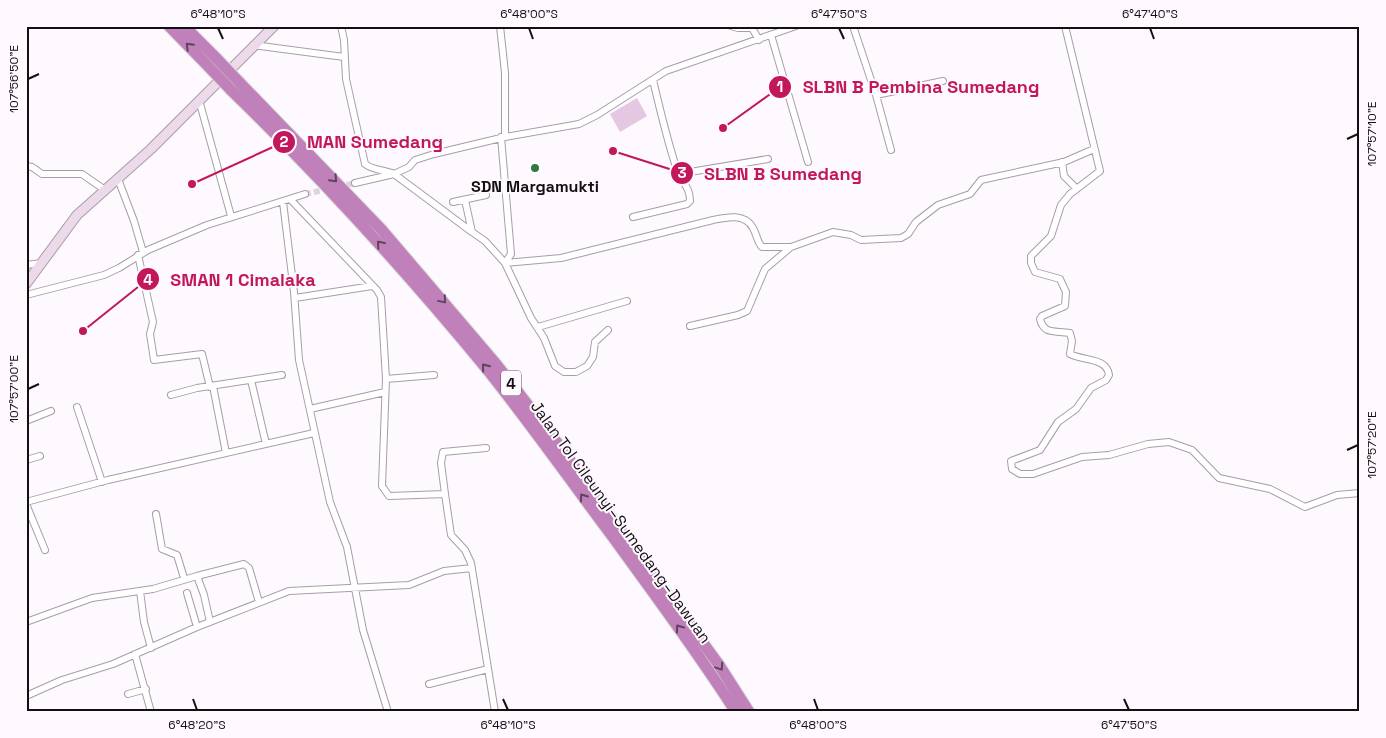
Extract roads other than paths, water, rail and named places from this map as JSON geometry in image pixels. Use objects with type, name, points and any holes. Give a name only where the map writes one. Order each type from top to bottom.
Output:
[{"type":"highway","name":"Jalan Tol Cileunyi–Sumedang–Dawuan","points":[[169,26],[213,63]]},
{"type":"highway","name":"Jalan Tol Cileunyi–Sumedang–Dawuan","points":[[184,26],[213,63],[235,86],[381,229],[496,364],[555,440],[713,657],[749,712]]},
{"type":"highway","name":"Jalan Tol Cileunyi–Sumedang–Dawuan","points":[[235,86],[279,137],[373,236],[488,371],[704,663],[736,712]]},
{"type":"street","points":[[26,284],[77,214],[151,149],[274,26]]},
{"type":"street","points":[[341,26],[344,40],[346,79],[365,164],[368,167],[383,169],[394,174],[485,241],[505,263],[538,327],[555,366],[564,372],[580,371],[593,357],[595,342],[608,330]]},
{"type":"street","points":[[500,26],[505,73],[503,137],[512,254],[505,263]]},
{"type":"street","points":[[731,26],[752,28],[759,40]]},
{"type":"street","points":[[355,183],[394,174],[409,167],[417,159],[503,137],[579,124],[666,71],[796,26]]},
{"type":"street","points":[[853,26],[876,95],[891,150]]},
{"type":"street","points":[[1065,26],[1100,171],[1077,189],[1061,205],[1050,236],[1030,259],[1035,272],[1060,279],[1066,292],[1064,306],[1042,316],[1040,319],[1046,331],[1070,333],[1072,337],[1071,355],[1103,364],[1108,369],[1109,375],[1106,380],[1091,388],[1076,408],[1058,422],[1040,450],[1011,461],[1014,471],[1020,474],[1033,474],[1082,457],[1109,455],[1148,444],[1169,442],[1192,450],[1219,478],[1270,489],[1305,506],[1337,495],[1360,493]]},
{"type":"street","points":[[771,36],[808,162]]},
{"type":"street","points":[[253,45],[344,57]]},
{"type":"street","points":[[632,217],[689,203],[688,186],[678,174],[653,80]]},
{"type":"street","points":[[876,95],[943,81]]},
{"type":"street","points":[[199,100],[232,216]]},
{"type":"street","points":[[690,326],[738,315],[747,311],[765,269],[792,247],[833,232],[851,235],[861,240],[896,239],[908,234],[916,222],[938,205],[970,194],[981,180],[1062,162],[1094,148]]},
{"type":"street","points":[[678,174],[768,159]]},
{"type":"street","points":[[1062,162],[1064,176],[1077,189]]},
{"type":"street","points":[[26,166],[32,167],[42,174],[82,174],[104,190]]},
{"type":"street","points":[[118,179],[134,221],[153,322],[150,334],[154,360],[202,354],[212,387],[226,453]]},
{"type":"street","points":[[26,295],[104,275],[120,268],[140,254],[232,216],[305,194]]},
{"type":"street","points":[[453,202],[486,195]]},
{"type":"street","points":[[286,200],[381,297],[386,379],[381,473],[383,490],[389,496],[446,494]]},
{"type":"street","points":[[286,200],[297,344],[314,434],[330,502],[347,547],[373,668],[388,712]]},
{"type":"street","points":[[465,200],[472,232]]},
{"type":"street","points":[[505,263],[561,258],[713,220],[734,217],[745,219],[750,223],[762,247],[792,247]]},
{"type":"street","points":[[26,265],[42,264]]},
{"type":"street","points":[[294,298],[372,286]]},
{"type":"street","points":[[538,327],[627,301]]},
{"type":"street","points":[[171,395],[282,375]]},
{"type":"street","points":[[386,379],[434,375]]},
{"type":"street","points":[[251,380],[266,444]]},
{"type":"street","points":[[310,409],[385,392]]},
{"type":"street","points":[[77,407],[102,482]]},
{"type":"street","points":[[26,421],[51,411]]},
{"type":"street","points":[[45,550],[26,503],[102,482],[314,434]]},
{"type":"street","points":[[486,448],[442,452],[441,463],[451,535],[464,550],[472,568],[495,712]]},
{"type":"street","points":[[26,460],[40,456]]},
{"type":"street","points":[[156,514],[162,549],[176,553],[184,578]]},
{"type":"street","points":[[26,622],[92,598],[140,591],[184,578],[244,564],[249,568],[259,602]]},
{"type":"street","points":[[26,696],[62,680],[150,648],[259,602],[299,589],[355,586],[377,588],[410,585],[444,571],[472,568]]},
{"type":"street","points":[[197,576],[204,595],[210,622]]},
{"type":"street","points":[[140,591],[150,648]]},
{"type":"street","points":[[187,593],[197,627]]},
{"type":"street","points":[[135,654],[151,712]]},
{"type":"street","points":[[429,684],[488,669]]},
{"type":"street","points":[[128,694],[146,689]]},
{"type":"tunnel","points":[[338,187],[355,183]]},
{"type":"tunnel","points":[[305,194],[328,189]]},
{"type":"place","name":"SLBN B Pembina Sumedang","points":[[723,128]]},
{"type":"place","name":"SLBN B Sumedang","points":[[613,151]]},
{"type":"place","name":"SDN Margamukti","points":[[535,168]]},
{"type":"place","name":"MAN Sumedang","points":[[192,184]]},
{"type":"place","name":"SMAN 1 Cimalaka","points":[[83,331]]}]
